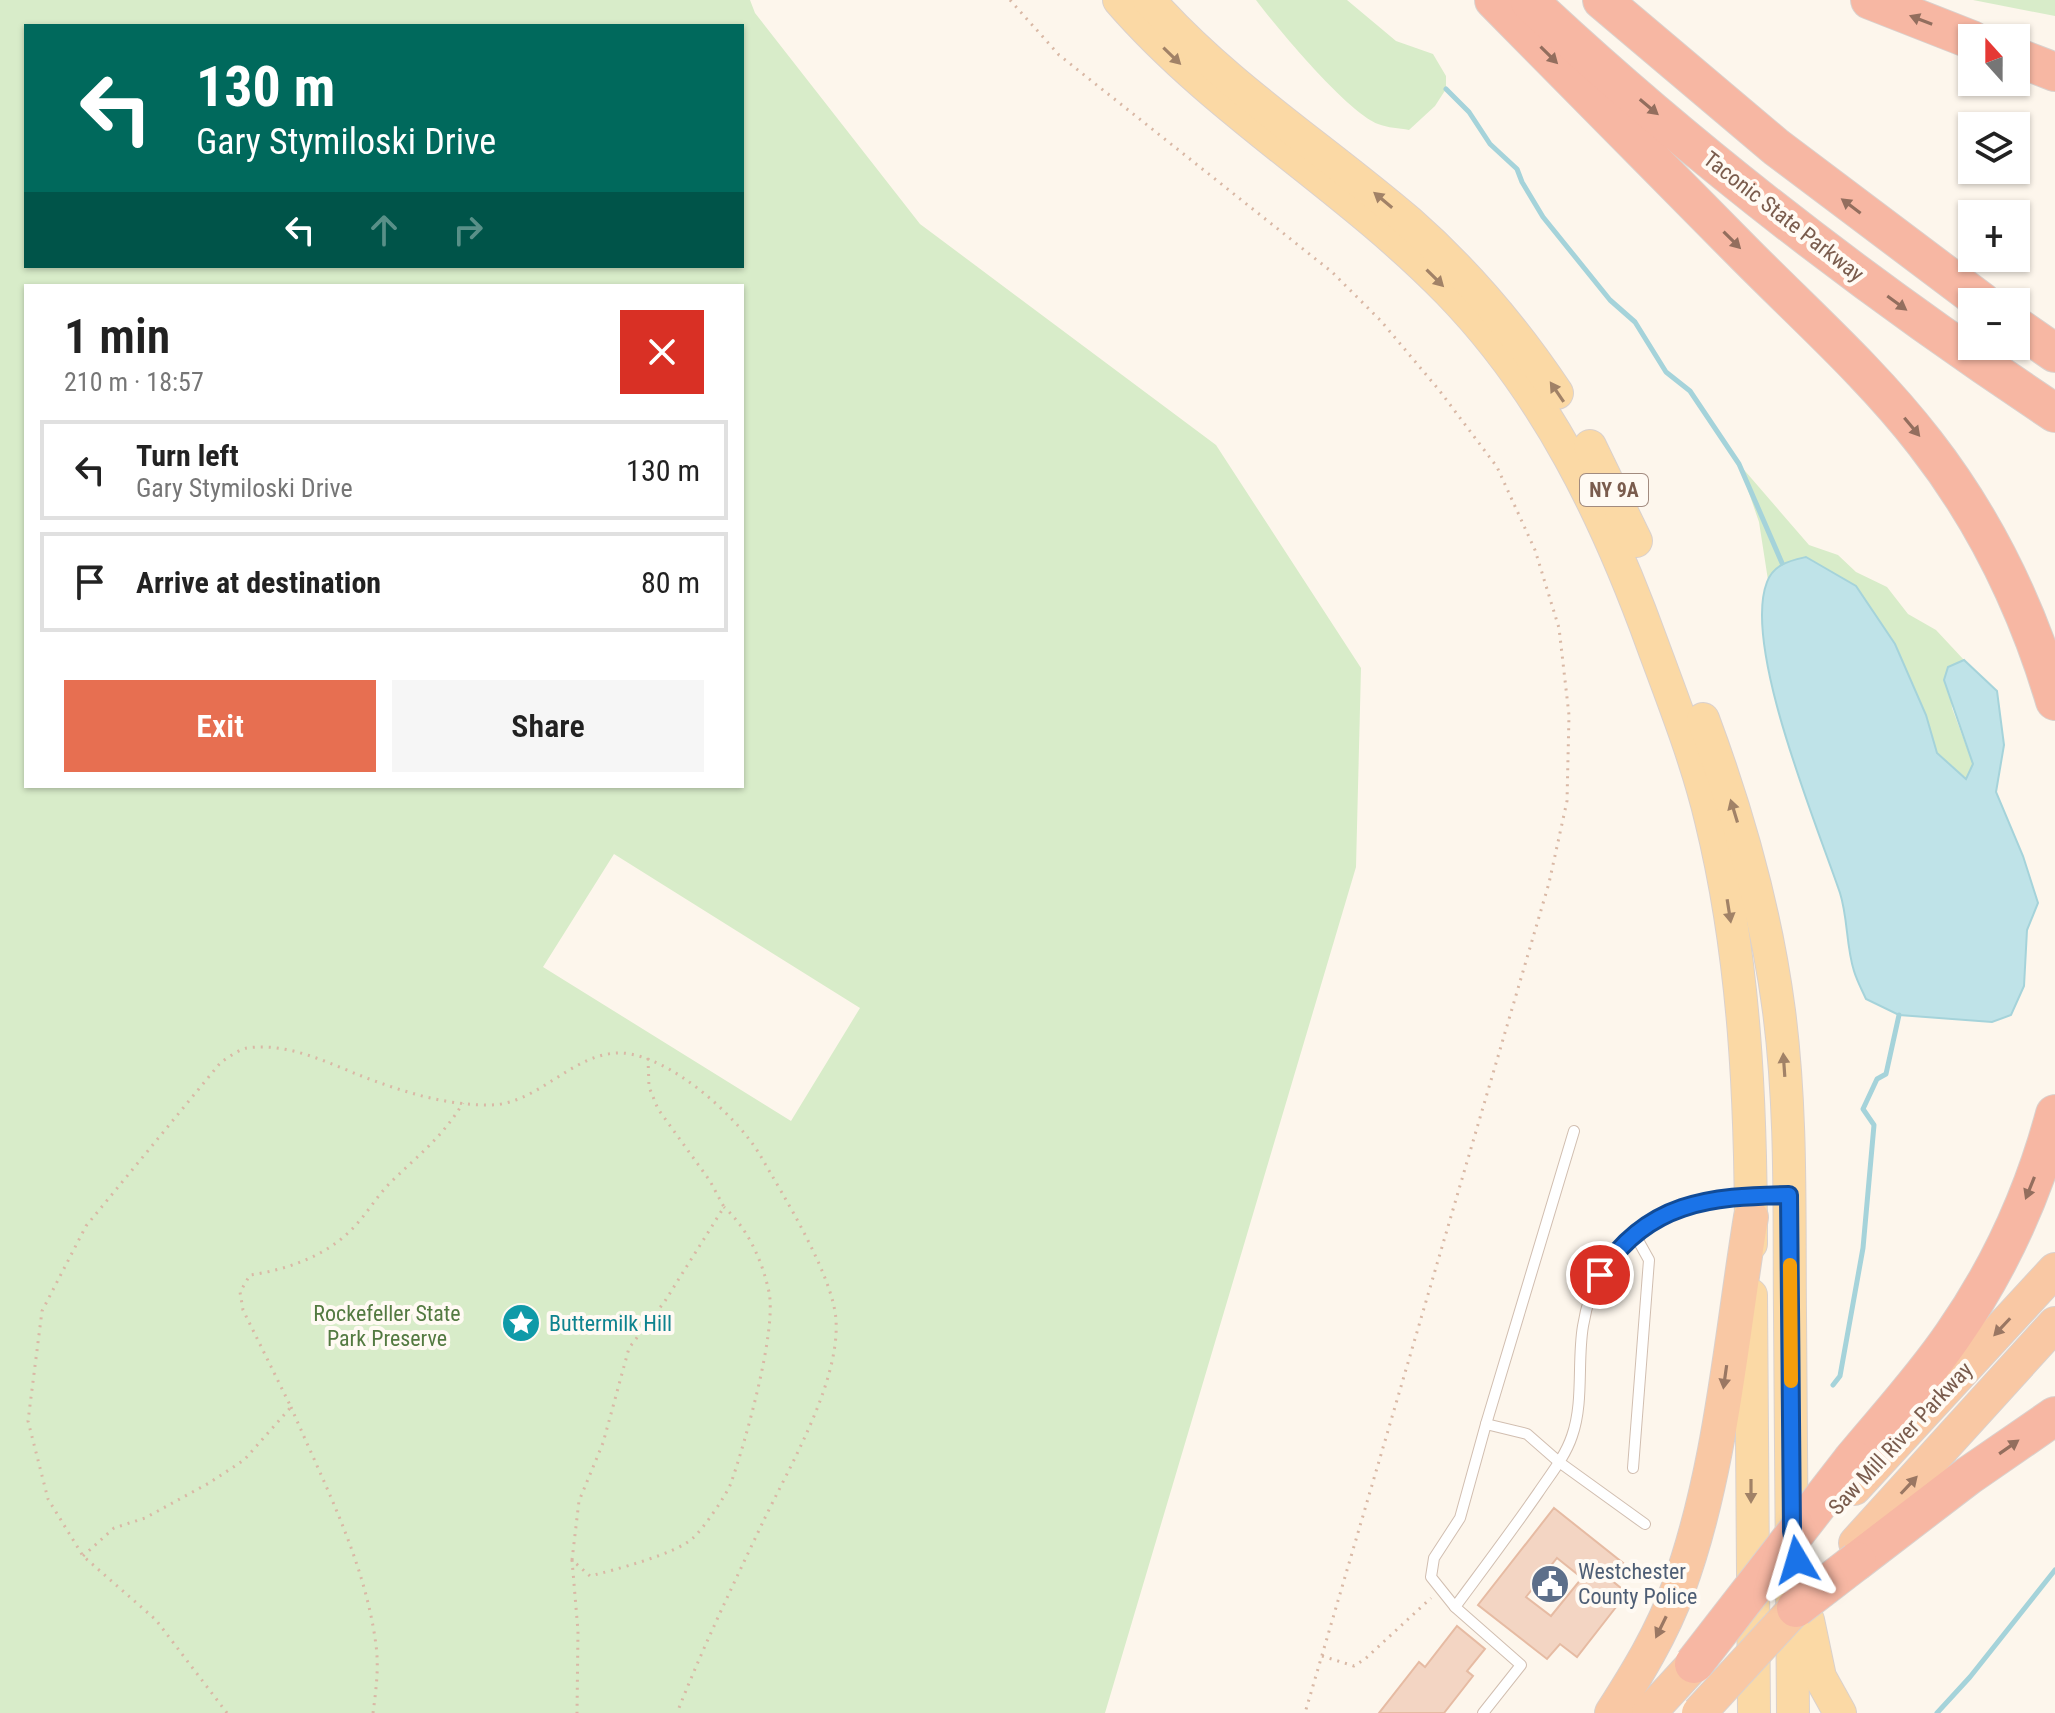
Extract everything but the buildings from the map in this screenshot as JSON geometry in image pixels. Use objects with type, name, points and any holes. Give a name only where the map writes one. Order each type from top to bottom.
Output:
[{"type":"highway","points":[[1494,0],[1867,377],[1925,444],[1958,489],[2003,567],[2033,633],[2055,701]]},
{"type":"highway","name":"Taconic State Parkway","points":[[1528,0],[1679,133],[1797,228],[1915,316],[2055,413]]},
{"type":"highway","points":[[1602,0],[1786,155],[1963,288]]},
{"type":"highway","points":[[1870,0],[1958,35]]},
{"type":"highway","points":[[2030,62],[2055,72]]},
{"type":"highway","points":[[2030,336],[2055,353]]},
{"type":"highway","points":[[1649,1713],[1854,1474],[1926,1372],[1977,1296],[2015,1224],[2055,1114]]},
{"type":"highway","points":[[1612,1713],[1662,1626],[1695,1537],[1719,1422],[1751,1206]]},
{"type":"highway","name":"Saw Mill River Parkway","points":[[1854,1474],[2055,1270]]},
{"type":"highway","name":"Saw Mill River Parkway","points":[[1856,1552],[2055,1324]]},
{"type":"highway","points":[[1699,1713],[1796,1608],[1856,1552],[2055,1416]]},
{"type":"main road","name":"NY 9A","points":[[1119,0],[1217,98],[1397,241],[1443,285],[1519,376],[1577,466],[1633,587],[1692,755],[1715,836],[1734,943],[1745,1033],[1751,1206],[1754,1713]]},
{"type":"main road","name":"NY 9A","points":[[1149,0],[1226,75],[1374,193],[1454,265],[1528,350],[1598,459],[1655,587],[1717,758],[1753,878],[1779,1008],[1789,1195],[1793,1713]]},
{"type":"main road","points":[[1792,1531],[1815,1662],[1825,1689],[1840,1713]]},
{"type":"lane","points":[[1483,1713],[1521,1665],[1439,1590],[1431,1577],[1431,1567],[1460,1518],[1574,1131]]},
{"type":"lane","points":[[1455,1607],[1559,1462],[1573,1435],[1583,1325],[1589,1302],[1610,1260],[1634,1233],[1683,1207],[1751,1206],[1789,1195]]},
{"type":"lane","points":[[1633,1468],[1649,1260],[1634,1233]]},
{"type":"lane","points":[[1486,1424],[1527,1434],[1559,1462],[1645,1524]]},
{"type":"path","points":[[1010,0],[1059,55],[1332,272],[1381,321],[1439,390],[1497,467],[1535,550],[1559,628],[1569,715],[1567,801],[1549,883],[1305,1713]]},
{"type":"path","points":[[227,1713],[156,1620],[83,1556],[48,1499],[28,1421],[42,1311],[86,1226],[221,1062],[246,1048],[299,1052],[406,1091],[463,1103],[492,1105],[531,1093],[598,1056],[621,1053],[648,1058],[672,1071],[716,1106],[750,1140],[819,1266],[836,1320],[830,1362],[818,1407],[704,1646],[677,1713]]},
{"type":"path","points":[[572,1560],[590,1576],[637,1564],[692,1539],[730,1486],[767,1345],[770,1294],[751,1240],[740,1221],[724,1207],[710,1181],[658,1109],[649,1087],[648,1058]]},
{"type":"path","points":[[373,1713],[376,1646],[369,1610],[342,1520],[243,1310],[240,1292],[250,1275],[271,1272],[318,1255],[350,1232],[373,1200],[444,1134],[463,1103]]},
{"type":"path","points":[[577,1713],[578,1631],[572,1560],[579,1501],[603,1443],[629,1348],[665,1301],[724,1207]]},
{"type":"path","points":[[83,1556],[114,1528],[145,1518],[244,1460],[291,1407]]},
{"type":"path","points":[[1322,1656],[1354,1666],[1439,1590]]},
{"type":"green space","name":"Rockefeller State Park Preserve","points":[[0,0],[750,0],[755,13],[920,224],[1216,445],[1361,668],[1356,867],[1105,1713],[0,1713]],"holes":[[[614,854],[860,1008],[791,1121],[543,967]]]},
{"type":"green space","points":[[1256,0],[1347,0],[1396,41],[1433,54],[1446,76],[1446,89],[1435,106],[1409,130],[1378,124],[1365,117],[1332,87]]},
{"type":"green space","points":[[1973,0],[2055,0],[2055,16]]},
{"type":"green space","points":[[1739,464],[1809,545],[1838,555],[1856,572],[1887,587],[1908,614],[1936,630],[1964,660],[1948,667],[1952,708],[1973,764],[1967,779],[1937,753],[1926,715],[1895,644],[1856,586],[1782,563],[1768,580],[1759,522]]},
{"type":"water","points":[[1806,557],[1856,586],[1895,644],[1926,715],[1937,753],[1966,779],[1973,764],[1944,680],[1948,667],[1964,660],[1997,691],[2004,745],[1996,792],[2023,856],[2038,903],[2027,930],[2024,986],[2011,1015],[1992,1022],[1899,1015],[1866,999],[1858,982],[1851,961],[1840,893],[1800,782],[1773,691],[1765,648],[1762,611],[1767,582],[1778,567]]},
{"type":"waterway","points":[[1446,89],[1469,112],[1490,144],[1517,169],[1543,217],[1610,300],[1635,322],[1666,372],[1690,391],[1739,464],[1782,563]]},
{"type":"waterway","points":[[1833,1385],[1840,1376],[1863,1248],[1874,1125],[1863,1109],[1877,1079],[1886,1074],[1899,1015]]},
{"type":"waterway","points":[[1937,1713],[1970,1677],[2055,1570]]},
{"type":"slow traffic","points":[[1790,1265],[1791,1381]]},
{"type":"place","name":"Buttermilk Hill","points":[[521,1323]]},
{"type":"place","name":"Westchester County Police","points":[[1550,1584]]},
{"type":"route","points":[[1600,1275],[1634,1233],[1664,1215],[1701,1202],[1789,1195],[1792,1531],[1797,1560]]}]
